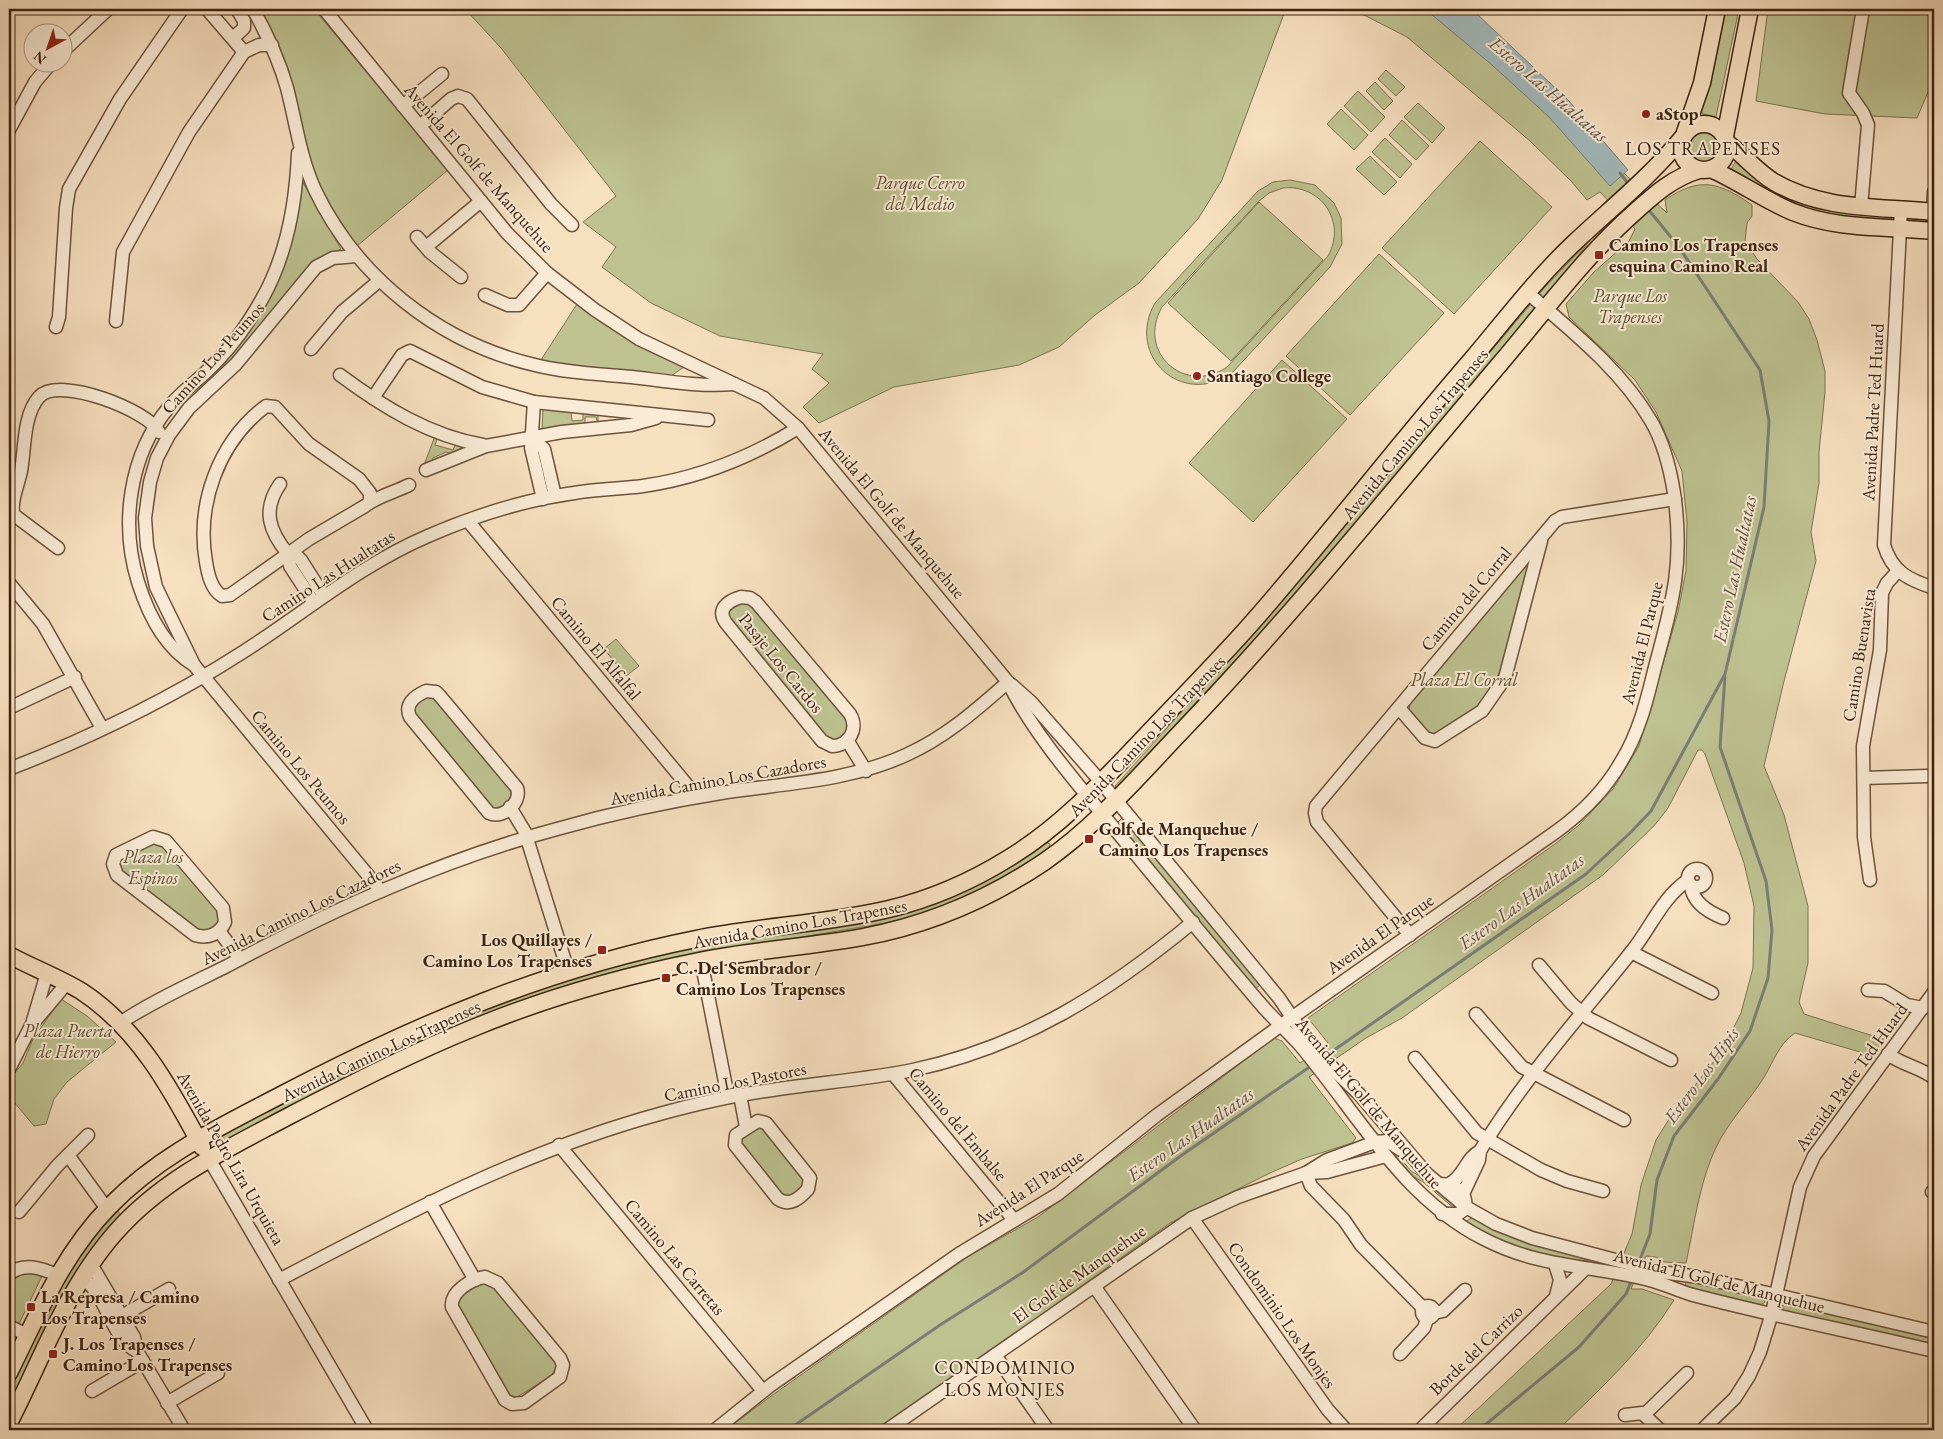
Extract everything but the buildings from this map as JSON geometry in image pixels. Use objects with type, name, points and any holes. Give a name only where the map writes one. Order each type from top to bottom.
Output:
[{"type":"main road","name":"Avenida Camino Los Trapenses","points":[[9,1373],[57,1275],[80,1241],[107,1209],[146,1174],[198,1139],[364,1052],[501,993],[568,971],[639,951],[701,938],[856,916],[899,906],[972,879],[1008,859],[1043,836],[1088,796],[1254,621],[1569,248],[1652,172],[1683,135],[1702,83],[1717,9]]},
{"type":"main road","points":[[1705,170],[1720,164],[1725,157],[1726,139],[1750,9]]},
{"type":"main road","points":[[1933,212],[1861,208],[1816,200],[1785,188],[1762,174],[1726,139],[1718,128],[1708,124],[1693,126],[1683,135],[1680,148],[1683,158],[1690,166],[1736,180],[1785,208],[1832,223],[1934,231]]},
{"type":"main road","name":"Avenida Camino Los Trapenses","points":[[9,1423],[82,1278],[91,1264],[115,1234],[142,1206],[179,1176],[209,1159],[376,1072],[444,1040],[549,1000],[701,960],[861,937],[922,922],[983,898],[1021,877],[1056,853],[1116,800],[1234,676],[1318,581],[1590,254],[1662,187],[1680,176],[1705,170]]},
{"type":"main road","points":[[1043,836],[1053,842],[1056,853]]},
{"type":"main road","name":"Avenida Pedro Lira Urquieta","points":[[9,955],[67,983],[96,1002],[120,1023],[154,1065],[209,1159]]},
{"type":"main road","points":[[443,1017],[439,1031],[444,1040]]},
{"type":"street","points":[[72,43],[108,9]]},
{"type":"street","points":[[56,327],[61,301],[66,208],[69,188],[120,99],[182,9]]},
{"type":"street","points":[[207,9],[244,52]]},
{"type":"street","points":[[233,38],[244,28],[244,21],[237,9]]},
{"type":"street","name":"Avenida El Golf de Manquehue","points":[[253,9],[272,45],[287,88],[299,143],[316,192],[335,225],[357,256],[408,305],[435,324],[470,343],[506,357],[566,371],[708,385],[734,384]]},
{"type":"street","name":"Avenida El Golf de Manquehue","points":[[324,9],[481,201],[520,247],[547,273],[626,331],[764,398],[798,428],[1008,682],[1031,702],[1116,800],[1292,1017],[1306,1044],[1333,1078],[1375,1142],[1415,1188],[1442,1214],[1472,1233],[1500,1247],[1555,1264],[1585,1269],[1608,1266]]},
{"type":"street","points":[[1861,208],[1868,125],[1863,112],[1852,98],[1849,86],[1863,9]]},
{"type":"street","points":[[116,321],[121,262],[125,248],[196,121],[244,52],[259,45],[272,45]]},
{"type":"street","points":[[9,130],[35,82],[44,72]]},
{"type":"street","points":[[403,106],[442,74]]},
{"type":"street","points":[[420,126],[451,98],[458,96],[467,99],[551,204],[572,225]]},
{"type":"street","name":"Camino Los Peumos","points":[[194,665],[172,647],[152,616],[140,590],[132,555],[129,518],[132,488],[142,455],[156,426],[177,397],[232,345],[254,313],[271,283],[283,250],[291,215],[299,143]]},
{"type":"street","points":[[1933,212],[1934,192]]},
{"type":"street","points":[[426,247],[481,201]]},
{"type":"street","name":"Avenida Padre Ted Huard","points":[[1898,572],[1888,557],[1884,545],[1901,209]]},
{"type":"street","points":[[417,237],[461,277]]},
{"type":"street","name":"Camino Los Peumos","points":[[357,256],[333,258],[316,267],[236,364],[182,416],[162,447],[148,494],[145,518],[146,546],[156,587],[194,665],[381,891]]},
{"type":"street","points":[[485,295],[508,305],[519,304],[547,273]]},
{"type":"street","points":[[311,349],[342,312],[380,280]]},
{"type":"street","name":"Avenida El Parque","points":[[715,1430],[763,1391],[959,1254],[1074,1183],[1151,1120],[1292,1017],[1567,824],[1596,796],[1621,762],[1642,716],[1674,595],[1679,542],[1675,499],[1664,449],[1652,422],[1610,366],[1529,294]]},
{"type":"street","points":[[373,398],[402,355],[410,351],[482,387],[534,402],[708,420]]},
{"type":"street","points":[[340,374],[373,398],[441,434],[486,446]]},
{"type":"street","points":[[58,548],[14,515],[12,510],[20,481],[28,423],[38,399],[52,390],[82,391],[142,417],[156,426],[162,447]]},
{"type":"street","points":[[532,438],[534,402]]},
{"type":"street","points":[[266,406],[275,407],[309,444],[359,479],[370,493],[370,500],[366,506],[330,525],[233,593],[225,596],[214,588],[204,551],[203,519],[213,480],[242,429],[266,406]]},
{"type":"street","points":[[426,470],[486,446],[562,432],[631,425],[660,416]]},
{"type":"street","name":"Camino Las Hualtatas","points":[[9,769],[102,728],[202,676],[240,654],[319,600],[396,551],[468,520],[549,497],[645,486],[703,472],[745,457],[798,428]]},
{"type":"street","points":[[532,438],[544,449],[549,497]]},
{"type":"street","points":[[280,484],[272,500],[268,516],[273,532],[288,554],[299,557],[319,600]]},
{"type":"street","points":[[370,500],[383,498],[409,485]]},
{"type":"street","name":"Camino del Corral","points":[[1410,934],[1317,822],[1315,813],[1318,804],[1542,536],[1560,518],[1675,499]]},
{"type":"street","name":"Camino El Alfalfal","points":[[468,520],[697,797]]},
{"type":"street","name":"Camino del Corral","points":[[1399,708],[1426,738],[1435,741],[1485,707],[1506,673],[1542,536]]},
{"type":"street","points":[[1898,572],[1934,588]]},
{"type":"street","name":"Camino Buenavista","points":[[1870,880],[1864,837],[1863,746],[1880,650],[1882,593],[1887,583],[1898,572]]},
{"type":"street","points":[[9,583],[43,624],[75,677],[102,728]]},
{"type":"street","name":"Pasaje Los Cardos","points":[[741,597],[750,598],[756,602],[852,718],[854,729],[847,740],[837,746],[828,745],[822,741],[726,623],[722,613],[727,603],[741,597]]},
{"type":"street","points":[[9,708],[75,677]]},
{"type":"street","name":"Avenida El Golf de Manquehue","points":[[1008,682],[1019,702],[1088,796],[1280,1026],[1306,1044]]},
{"type":"street","name":"Avenida Camino Los Cazadores","points":[[120,1023],[318,919],[381,891],[460,860],[527,838],[610,815],[697,797],[840,777],[866,771],[909,754],[944,734],[1008,682]]},
{"type":"street","points":[[426,691],[438,694],[517,788],[518,798],[510,807],[498,815],[489,813],[410,717],[408,708],[410,703],[426,691]]},
{"type":"street","points":[[847,740],[858,754],[866,771]]},
{"type":"street","points":[[1864,778],[1927,776]]},
{"type":"street","points":[[510,807],[520,820],[527,838],[568,971]]},
{"type":"street","points":[[150,838],[163,839],[223,908],[225,922],[219,931],[207,937],[192,933],[117,875],[113,864],[116,856],[150,838]]},
{"type":"street","points":[[1443,1184],[1460,1176],[1472,1157],[1480,1151],[1532,1073],[1631,952],[1666,899],[1689,883],[1693,896],[1701,905],[1723,918]]},
{"type":"street","name":"Camino Los Pastores","points":[[279,1280],[430,1202],[498,1170],[559,1145],[657,1115],[734,1096],[893,1074],[964,1056],[1002,1043],[1047,1023],[1115,983],[1193,922]]},
{"type":"street","points":[[219,931],[240,959]]},
{"type":"street","points":[[1631,952],[1712,993]]},
{"type":"street","points":[[701,960],[734,1096],[746,1127]]},
{"type":"street","points":[[1539,965],[1580,1012],[1671,1060]]},
{"type":"street","points":[[9,1069],[32,1024],[47,973]]},
{"type":"street","points":[[32,1024],[67,983]]},
{"type":"street","points":[[1868,990],[1884,991],[1919,1013]]},
{"type":"street","name":"Avenida Padre Ted Huard","points":[[1709,1428],[1735,1398],[1749,1376],[1760,1352],[1772,1313],[1800,1187],[1807,1168],[1829,1133],[1934,992]]},
{"type":"street","points":[[1476,1014],[1519,1064],[1532,1073],[1624,1120]]},
{"type":"street","points":[[1888,1054],[1903,1064],[1922,1070],[1934,1078]]},
{"type":"street","points":[[1415,1058],[1470,1126],[1488,1139],[1541,1170],[1567,1181],[1603,1191]]},
{"type":"street","name":"Camino del Embalse","points":[[893,1074],[1014,1220]]},
{"type":"street","name":"Avenida El Golf de Manquehue","points":[[1333,1078],[1359,1094],[1415,1160],[1465,1201],[1512,1232],[1608,1266],[1658,1277],[1699,1277],[1934,1332]]},
{"type":"street","points":[[758,1121],[766,1123],[808,1174],[810,1186],[795,1201],[786,1203],[778,1199],[736,1148],[735,1137],[746,1127],[758,1121]]},
{"type":"street","points":[[19,1212],[68,1155],[88,1135]]},
{"type":"street","points":[[1375,1142],[1387,1141],[1415,1160]]},
{"type":"street","name":"El Golf de Manquehue","points":[[887,1430],[904,1425],[995,1355],[1192,1218],[1238,1197],[1306,1173],[1327,1160],[1375,1142]]},
{"type":"street","name":"Camino Las Carretas","points":[[559,1145],[763,1391]]},
{"type":"street","points":[[1442,1214],[1458,1214],[1465,1201],[1478,1163],[1480,1151]]},
{"type":"street","points":[[68,1155],[107,1209]]},
{"type":"street","name":"El Golf de Manquehue","points":[[1306,1173],[1327,1172],[1386,1156]]},
{"type":"street","name":"Avenida Pedro Lira Urquieta","points":[[209,1159],[367,1430]]},
{"type":"street","points":[[1306,1173],[1311,1186],[1344,1220],[1361,1245],[1428,1313]]},
{"type":"street","points":[[430,1202],[475,1280]]},
{"type":"street","name":"Condominio Los Monjes","points":[[1192,1218],[1328,1410],[1346,1430]]},
{"type":"street","points":[[91,1264],[118,1319],[126,1343],[140,1356],[184,1430]]},
{"type":"street","points":[[1555,1264],[1560,1280],[1556,1296]]},
{"type":"street","points":[[9,1274],[20,1268],[32,1267],[57,1275]]},
{"type":"street","name":"Borde del Carrizo","points":[[1420,1430],[1585,1269]]},
{"type":"street","points":[[485,1277],[495,1280],[562,1361],[563,1368],[560,1377],[520,1404],[512,1404],[505,1400],[452,1307],[455,1293],[475,1280],[485,1277]]},
{"type":"street","name":"Avenida El Golf de Manquehue","points":[[1658,1277],[1695,1296],[1934,1351]]},
{"type":"street","points":[[82,1278],[94,1288],[118,1319]]},
{"type":"street","points":[[1094,1286],[1195,1430]]},
{"type":"street","points":[[118,1319],[169,1289]]},
{"type":"street","points":[[1428,1313],[1443,1311],[1465,1290]]},
{"type":"street","points":[[1400,1354],[1424,1328],[1428,1313]]},
{"type":"street","points":[[9,1326],[27,1334]]},
{"type":"street","points":[[995,1355],[1048,1430]]},
{"type":"street","points":[[92,1391],[140,1356]]},
{"type":"street","points":[[167,1403],[218,1373]]},
{"type":"street","points":[[1645,1414],[1687,1373]]},
{"type":"street","points":[[1625,1414],[1638,1412],[1645,1414],[1660,1430]]},
{"type":"green space","points":[[259,9],[314,9],[448,170],[357,246],[324,196],[313,172],[289,75],[279,47]]},
{"type":"green space","name":"Parque Cerro del Medio","points":[[465,9],[1311,9],[1285,11],[1222,180],[1198,219],[1139,283],[1095,315],[1059,347],[1019,365],[894,387],[819,423],[803,407],[829,383],[812,369],[823,354],[720,336],[651,303],[602,267],[616,247],[583,222],[616,196],[501,48]]},
{"type":"green space","name":"Parque Los Trapenses","points":[[1340,9],[1447,9],[1667,213],[1665,200],[1677,192],[1699,185],[1719,187],[1752,205],[1752,216],[1747,223],[1745,241],[1757,259],[1798,302],[1809,319],[1825,371],[1825,392],[1819,452],[1819,483],[1811,532],[1816,561],[1784,681],[1764,766],[1784,815],[1808,906],[1808,963],[1799,1002],[1804,1014],[1886,1040],[1869,1061],[1860,1052],[1795,1033],[1789,1037],[1763,1079],[1726,1130],[1714,1152],[1703,1183],[1686,1263],[1664,1262],[1656,1257],[1646,1256],[1631,1289],[1642,1289],[1674,1300],[1649,1336],[1635,1352],[1558,1430],[1455,1430],[1611,1284],[1632,1234],[1641,1185],[1656,1140],[1671,1116],[1722,1051],[1741,1013],[1753,968],[1754,906],[1744,863],[1705,754],[1702,750],[1698,750],[1668,808],[1654,826],[1603,875],[1402,1018],[1366,1038],[1309,1077],[1356,1138],[1352,1143],[1302,1159],[1270,1173],[1170,1223],[879,1430],[726,1430],[969,1256],[1038,1217],[1274,1038],[1282,1041],[1300,1063],[1328,1043],[1308,1018],[1555,844],[1579,825],[1613,789],[1639,746],[1678,612],[1686,571],[1687,522],[1682,471],[1656,412],[1635,380],[1569,317],[1566,304],[1594,272],[1629,241],[1635,229],[1600,192],[1587,200],[1571,181],[1530,141],[1407,37],[1364,15]]},
{"type":"green space","points":[[1725,9],[1739,9],[1716,117],[1703,114],[1701,110],[1713,70]]},
{"type":"green space","points":[[1768,9],[1934,9],[1934,78],[1917,118],[1825,114],[1756,101]]},
{"type":"green space","points":[[1386,70],[1405,87],[1396,96],[1378,79]]},
{"type":"green space","points":[[1375,82],[1393,101],[1384,110],[1366,91]]},
{"type":"green space","points":[[1358,91],[1385,117],[1371,132],[1344,106]]},
{"type":"green space","points":[[1418,103],[1445,128],[1432,143],[1404,117]]},
{"type":"green space","points":[[1341,109],[1368,135],[1354,150],[1327,124]]},
{"type":"green space","points":[[1402,120],[1429,146],[1416,160],[1389,135]]},
{"type":"green space","points":[[1704,132],[1715,136],[1719,147],[1715,158],[1704,162],[1693,158],[1689,147],[1693,136]]},
{"type":"green space","points":[[1385,138],[1412,164],[1400,178],[1372,152]]},
{"type":"green space","points":[[1480,141],[1552,207],[1454,314],[1382,248]]},
{"type":"green space","points":[[1370,156],[1397,182],[1384,195],[1356,169]]},
{"type":"green space","points":[[1736,161],[1767,184],[1891,216],[1892,221],[1851,221],[1791,206],[1730,171]]},
{"type":"green space","points":[[301,179],[341,249],[335,252],[229,365],[182,408],[177,404],[249,330]]},
{"type":"green space","name":"Santiago College","points":[[1290,180],[1315,185],[1334,203],[1341,218],[1342,244],[1330,267],[1232,373],[1213,382],[1195,384],[1178,380],[1164,371],[1153,358],[1147,341],[1148,323],[1155,303],[1258,191],[1273,182]],"holes":[[[1283,188],[1297,188],[1309,192],[1319,199],[1327,208],[1332,218],[1334,230],[1333,243],[1328,256],[1227,367],[1211,375],[1195,376],[1181,373],[1169,365],[1160,353],[1155,339],[1156,324],[1162,307],[1258,202],[1269,193]]]},
{"type":"green space","name":"Santiago College","points":[[1259,202],[1323,260],[1231,361],[1168,303]]},
{"type":"green space","points":[[1590,240],[1568,270],[1293,598],[1117,787],[1115,786],[1286,595],[1545,287]]},
{"type":"green space","name":"Santiago College","points":[[1379,254],[1444,313],[1350,415],[1286,356]]},
{"type":"green space","points":[[577,304],[637,344],[684,367],[671,376],[572,366],[541,360]]},
{"type":"green space","name":"Santiago College","points":[[1282,360],[1347,419],[1253,522],[1189,463]]},
{"type":"green space","points":[[543,408],[571,412],[572,421],[583,420],[583,413],[598,414],[598,424],[596,417],[585,417],[585,425],[542,430]]},
{"type":"green space","points":[[435,436],[438,437],[435,445],[453,450],[456,443],[462,447],[452,454],[446,452],[433,458],[432,463],[424,465]]},
{"type":"green space","name":"Plaza El Corral","points":[[1526,565],[1528,566],[1512,636],[1500,672],[1492,687],[1483,700],[1467,714],[1437,735],[1428,734],[1409,712],[1410,702]]},
{"type":"green space","points":[[736,603],[748,603],[849,720],[850,728],[841,738],[832,740],[827,737],[730,621],[728,610]]},
{"type":"green space","points":[[616,639],[639,666],[626,676],[604,649]]},
{"type":"green space","points":[[428,696],[436,699],[513,792],[510,800],[499,809],[492,808],[413,713],[415,705]]},
{"type":"green space","points":[[1123,817],[1259,981],[1260,985],[1256,988],[1253,986],[1117,823]]},
{"type":"green space","points":[[1046,842],[1050,844],[1049,850],[977,892],[952,903],[898,921],[670,959],[522,1001],[444,1031],[442,1029],[511,998],[628,962],[719,942],[846,925]]},
{"type":"green space","name":"Plaza los Espinos","points":[[154,843],[162,845],[220,914],[219,924],[208,931],[199,930],[119,869],[119,860]]},
{"type":"green space","name":"Plaza Puerta de Hierro","points":[[61,999],[87,1016],[116,1042],[67,1082],[54,1099],[46,1124],[34,1126],[9,1096],[9,1080],[23,1063],[33,1039]]},
{"type":"green space","points":[[434,1027],[435,1036],[362,1069],[218,1145],[214,1139]]},
{"type":"green space","points":[[756,1126],[762,1127],[804,1179],[804,1185],[791,1198],[784,1196],[739,1144],[740,1139]]},
{"type":"green space","points":[[1390,1146],[1411,1171],[1424,1178],[1457,1208],[1455,1209],[1423,1182],[1407,1173],[1389,1150]]},
{"type":"green space","points":[[117,1210],[121,1215],[86,1257],[70,1282],[9,1406],[9,1391],[64,1278],[87,1244]]},
{"type":"green space","points":[[1473,1217],[1521,1241],[1576,1255],[1588,1261],[1577,1264],[1529,1252],[1483,1233],[1465,1222]]},
{"type":"green space","points":[[23,1273],[35,1273],[42,1276],[18,1326],[9,1320],[9,1282]]},
{"type":"green space","points":[[486,1281],[492,1285],[558,1364],[551,1376],[517,1397],[509,1395],[456,1305],[459,1297]]},
{"type":"green space","points":[[1687,1281],[1762,1297],[1765,1302],[1760,1305],[1690,1288],[1685,1285]]},
{"type":"green space","points":[[1786,1304],[1934,1337],[1934,1346],[1784,1311],[1782,1306]]},
{"type":"water","points":[[1425,9],[1470,9],[1477,14],[1568,100],[1628,170],[1610,186],[1549,117],[1492,65]]},
{"type":"waterway","name":"Estero Las Hualtatas","points":[[1620,173],[1630,186]]},
{"type":"waterway","name":"Estero Las Hualtatas","points":[[1327,1055],[1586,874],[1631,832],[1651,811],[1725,674],[1764,507],[1769,421],[1760,370],[1679,247],[1648,209]]},
{"type":"waterway","name":"Estero Los Hipis","points":[[1639,1262],[1650,1234],[1657,1180],[1674,1136],[1718,1079],[1750,1031],[1768,978],[1772,930],[1766,881],[1720,747],[1725,677]]},
{"type":"waterway","name":"Estero Las Hualtatas","points":[[788,1430],[940,1325],[1022,1273],[1182,1155],[1311,1066]]},
{"type":"waterway","name":"Estero Los Hipis","points":[[1479,1430],[1579,1347],[1626,1294],[1632,1279]]},
{"type":"place","name":"aStop","points":[[1646,114]]},
{"type":"place","name":"Camino Los Trapenses esquina Camino Real","points":[[1599,255]]},
{"type":"place","name":"Santiago College","points":[[1197,376]]},
{"type":"place","name":"Golf de Manquehue / Camino Los Trapenses","points":[[1089,839]]},
{"type":"place","name":"Los Quillayes / Camino Los Trapenses","points":[[602,950]]},
{"type":"place","name":"C. Del Sembrador / Camino Los Trapenses","points":[[666,978]]},
{"type":"place","name":"La Represa / Camino Los Trapenses","points":[[31,1307]]},
{"type":"place","name":"J. Los Trapenses / Camino Los Trapenses","points":[[53,1354]]},
{"type":"district","name":"LOS TRAPENSES","points":[[1703,148]]},
{"type":"district","name":"CONDOMINIO LOS MONJES","points":[[1005,1378]]}]
